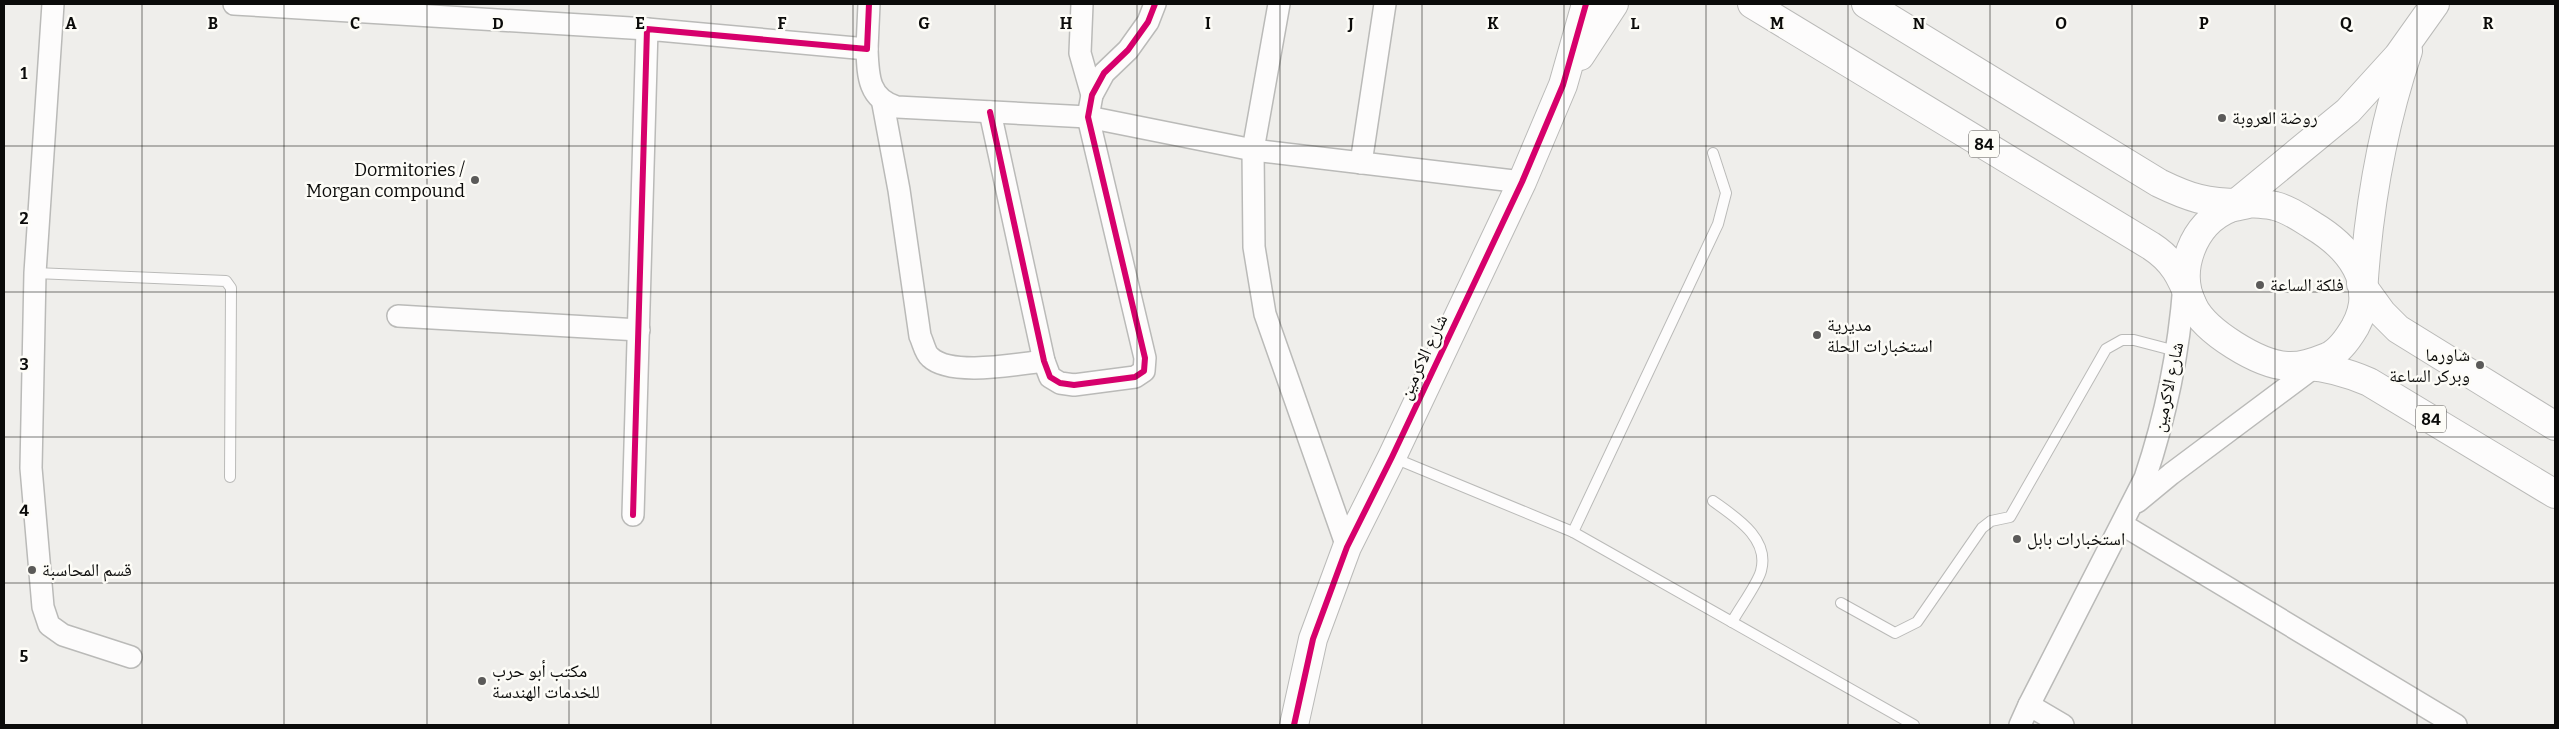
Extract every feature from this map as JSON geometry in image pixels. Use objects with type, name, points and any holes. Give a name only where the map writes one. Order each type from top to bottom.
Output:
[{"type":"main road","name":"شارع الاكرمين","points":[[1294,725],[1313,638],[1346,547],[1392,457],[1522,182],[1563,85],[1586,4]]},
{"type":"main road","name":"شارع الاكرمين","points":[[1563,85],[1614,4]]},
{"type":"main road","name":"84","points":[[1752,4],[2166,256],[2188,284],[2207,326],[2260,359],[2286,366],[2315,362],[2347,372],[2369,382],[2555,494]]},
{"type":"main road","points":[[1866,4],[2159,183],[2187,196],[2212,203],[2276,206],[2302,218],[2328,235],[2349,254],[2360,274],[2363,290],[2398,329],[2555,426]]},
{"type":"main road","points":[[1892,4],[1913,32]]},
{"type":"main road","points":[[2188,284],[2195,238],[2210,220],[2240,205],[2348,111],[2398,56],[2435,4]]},
{"type":"main road","points":[[2315,362],[2348,340],[2359,320],[2371,201],[2384,130],[2414,34]]},
{"type":"street","points":[[53,4],[35,273],[31,468],[43,607],[49,626],[62,635],[131,657]]},
{"type":"street","points":[[234,4],[648,29],[867,49]]},
{"type":"street","points":[[869,4],[868,72],[874,93],[883,104],[899,190],[920,336],[930,357],[945,365],[968,368],[1044,361]]},
{"type":"street","points":[[1082,4],[1080,52],[1092,95]]},
{"type":"street","points":[[990,112],[1044,361],[1050,378],[1060,383],[1074,385],[1135,377],[1144,371],[1145,358],[1088,117],[1092,95],[1104,73],[1128,50],[1148,22],[1155,4]]},
{"type":"street","points":[[1279,4],[1253,150],[1254,247],[1265,314],[1346,547]]},
{"type":"street","points":[[1361,163],[1385,4]]},
{"type":"street","points":[[633,515],[648,29]]},
{"type":"street","points":[[883,104],[897,107],[1088,117],[1253,150],[1522,182]]},
{"type":"street","name":"شارع الاكرمين","points":[[2020,725],[2145,478],[2157,444],[2188,284]]},
{"type":"street","points":[[398,316],[639,330]]},
{"type":"street","name":"شارع الاكرمين","points":[[2126,517],[2171,474],[2315,362]]},
{"type":"street","points":[[2126,517],[2456,725]]},
{"type":"street","points":[[2029,705],[2062,725]]},
{"type":"lane","points":[[1573,532],[1718,224],[1726,193],[1713,153]]},
{"type":"lane","points":[[35,273],[226,281],[231,288],[230,477]]},
{"type":"lane","points":[[1841,603],[1895,633],[1917,622],[1982,528],[1991,521],[2010,517],[2106,349],[2122,340],[2134,340],[2176,351]]},
{"type":"lane","points":[[1392,457],[1573,532],[1914,725]]},
{"type":"lane","points":[[1713,501],[1743,523],[1756,538],[1762,554],[1761,571],[1732,622]]},
{"type":"cycle path","points":[[633,515],[647,29],[867,49],[869,4]]},
{"type":"cycle path","points":[[990,112],[1044,361],[1050,377],[1060,383],[1074,385],[1135,377],[1144,371],[1145,358],[1088,117],[1092,95],[1104,73],[1128,50],[1148,22],[1155,4]]},
{"type":"cycle path","points":[[1294,725],[1313,639],[1347,547],[1392,457],[1522,182],[1563,85],[1586,4]]},
{"type":"place","name":"روضة العروبة","points":[[2222,118]]},
{"type":"place","name":"Dormitories / Morgan compound","points":[[475,180]]},
{"type":"place","name":"فلكة الساعة","points":[[2260,285]]},
{"type":"place","name":"مديرية استخبارات الحلة","points":[[1817,335]]},
{"type":"place","name":"شاورما وبركر الساعة","points":[[2480,365]]},
{"type":"place","name":"استخبارات بابل","points":[[2017,539]]},
{"type":"place","name":"قسم المحاسبة","points":[[32,570]]},
{"type":"place","name":"مكتب أبو حرب للخدمات الهندسة","points":[[482,681]]}]
